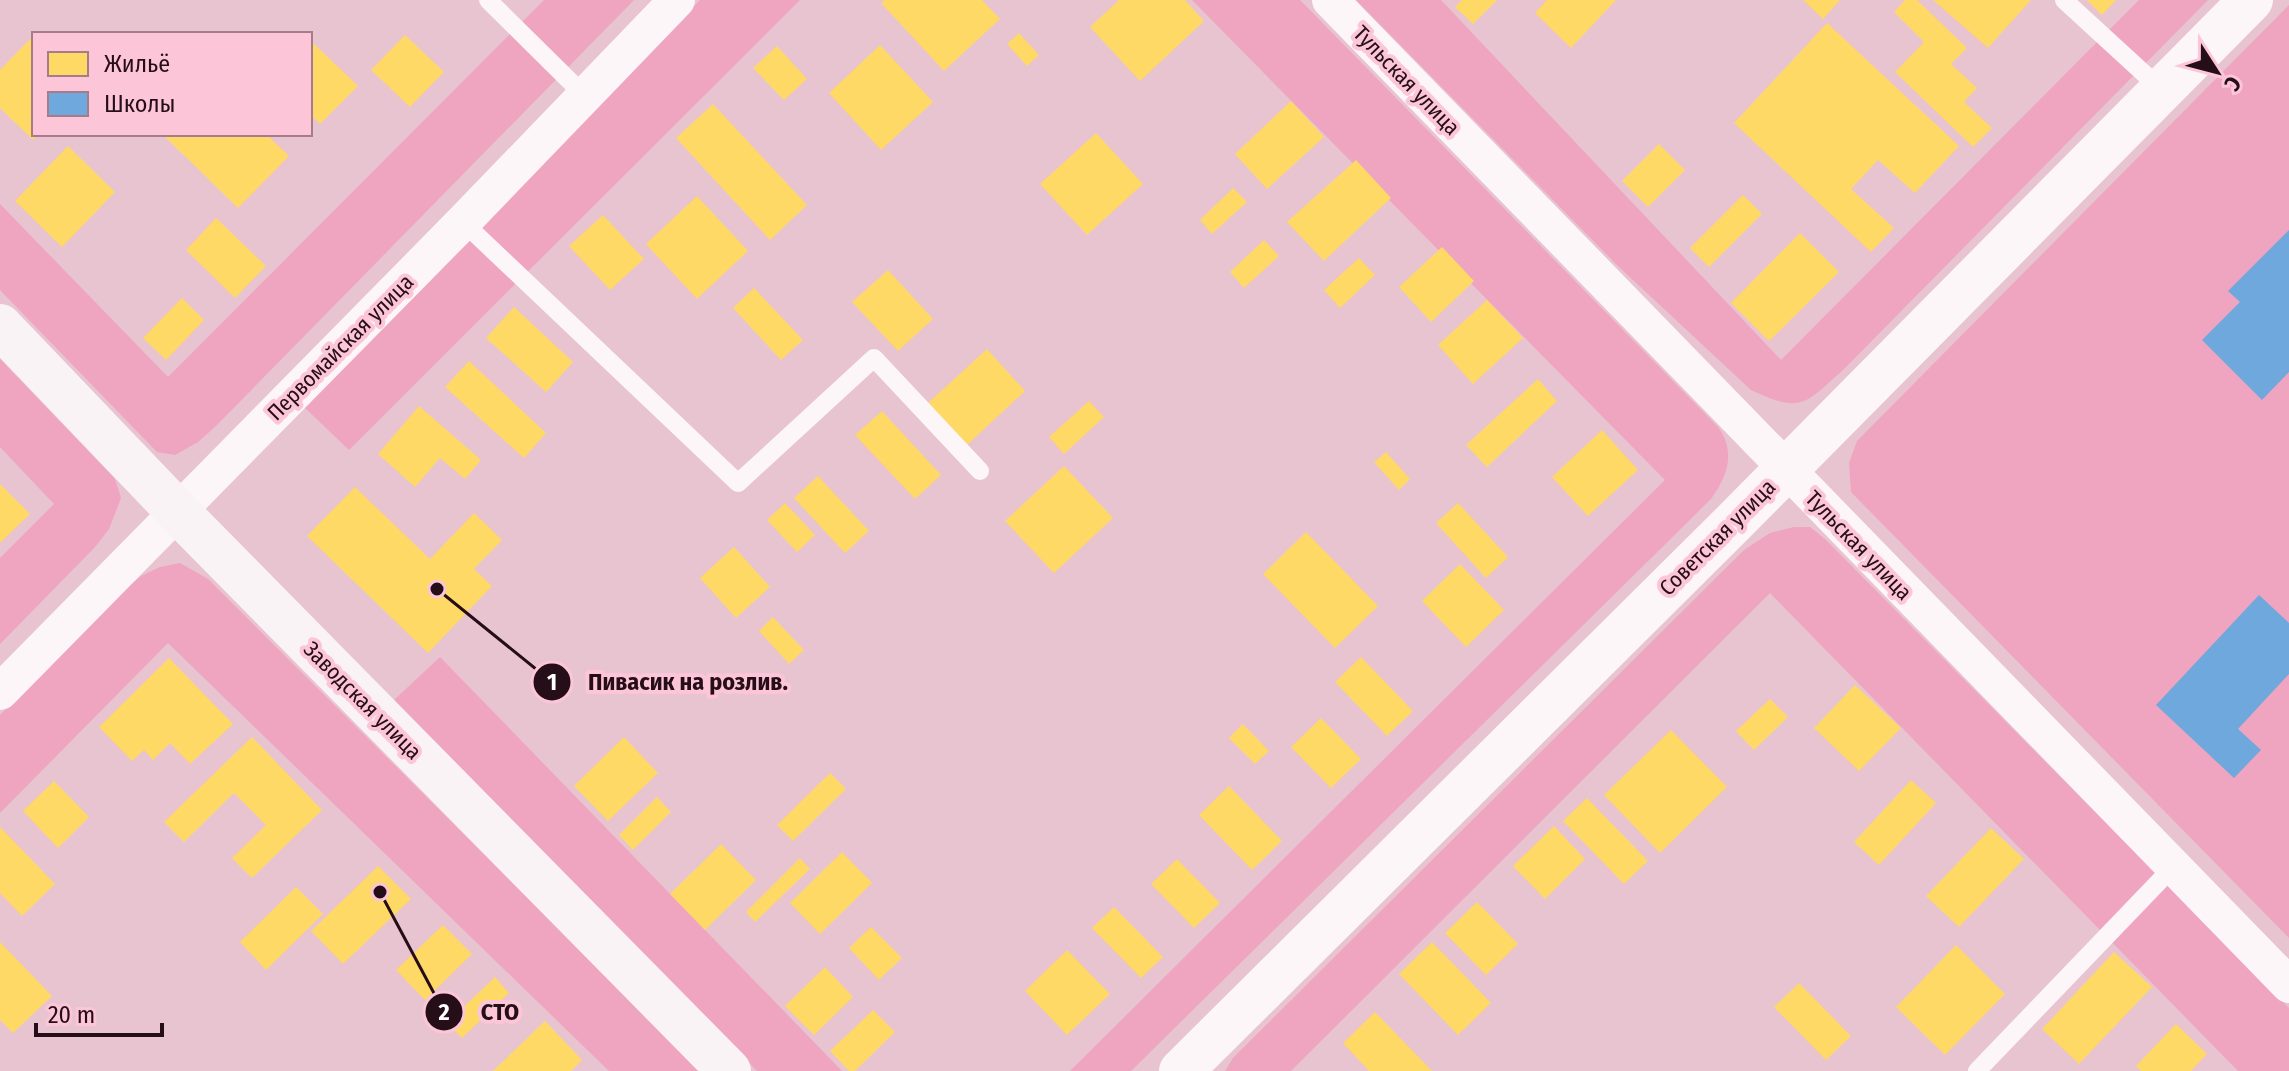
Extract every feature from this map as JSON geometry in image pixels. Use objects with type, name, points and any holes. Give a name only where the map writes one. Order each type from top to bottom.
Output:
[{"type":"main road","name":"Заводская улица","points":[[0,326],[177,511],[729,1071]]},
{"type":"street","name":"Первомайская улица","points":[[0,692],[677,0]]},
{"type":"street","name":"Тульская улица","points":[[1330,0],[2289,985]]},
{"type":"street","name":"Советская улица","points":[[1181,1071],[2251,0]]},
{"type":"lane","points":[[488,0],[585,96]]},
{"type":"lane","points":[[2064,0],[2162,90]]},
{"type":"lane","points":[[463,222],[738,483],[874,358],[980,471]]},
{"type":"lane","points":[[1977,1071],[2173,867]]},
{"type":"shaded area","points":[[544,0],[634,0],[216,426],[198,442],[175,455],[157,452],[0,290],[0,204],[168,377]]},
{"type":"shaded area","points":[[700,0],[800,0],[349,450],[303,406]]},
{"type":"shaded area","points":[[1192,0],[1300,0],[1718,427],[1727,445],[1728,463],[1711,499],[1131,1071],[1070,1071],[1665,480]]},
{"type":"shaded area","points":[[1356,0],[1441,0],[1781,360],[2139,0],[2208,0],[1844,369],[1811,397],[1793,403],[1751,390],[1618,266]]},
{"type":"shaded area","points":[[2289,5],[2289,938],[1851,492],[1849,463],[1857,441]]},
{"type":"shaded area","points":[[0,359],[115,479],[121,498],[109,529],[95,547],[0,644],[0,558],[54,504],[0,447]]},
{"type":"shaded area","points":[[1810,527],[1825,539],[2289,1008],[2289,1071],[2238,1071],[1770,593],[1291,1071],[1225,1071],[1233,1058],[1744,550],[1770,533]]},
{"type":"shaded area","points":[[180,563],[208,579],[701,1071],[609,1071],[168,643],[0,813],[0,715],[118,595],[141,576],[160,567]]},
{"type":"shaded area","points":[[440,657],[842,1071],[757,1071],[393,701]]},
{"type":"building: Жильё","points":[[885,0],[982,0],[1000,19],[944,71],[881,3]]},
{"type":"building: Жильё","points":[[1119,0],[1185,0],[1204,21],[1140,81],[1090,27]]},
{"type":"building: Жильё","points":[[1462,0],[1497,0],[1473,24],[1455,7]]},
{"type":"building: Жильё","points":[[1547,0],[1616,0],[1571,48],[1535,13]]},
{"type":"building: Жильё","points":[[1803,0],[1840,0],[1823,19]]},
{"type":"building: Жильё","points":[[1905,0],[1917,0],[1967,48],[1951,64],[1977,88],[1964,102],[1992,128],[1973,147],[1895,72],[1924,42],[1894,12]]},
{"type":"building: Жильё","points":[[1933,0],[2031,0],[1988,48]]},
{"type":"building: Жильё","points":[[2087,0],[2116,0],[2102,15]]},
{"type":"building: Жильё","points":[[1827,23],[1959,146],[1915,193],[1878,160],[1851,189],[1894,228],[1871,252],[1734,123]]},
{"type":"building: Жильё","points":[[1019,33],[1039,55],[1027,66],[1007,44]]},
{"type":"building: Жильё","points":[[405,35],[444,72],[410,107],[371,70]]},
{"type":"building: Жильё","points":[[32,37],[32,136],[36,136],[33,140],[0,108],[0,70]]},
{"type":"building: Жильё","points":[[312,42],[358,86],[320,124],[312,116]]},
{"type":"building: Жильё","points":[[880,45],[933,102],[881,150],[829,93]]},
{"type":"building: Жильё","points":[[777,46],[807,79],[784,100],[753,68]]},
{"type":"building: Жильё","points":[[1291,101],[1324,137],[1267,189],[1235,154]]},
{"type":"building: Жильё","points":[[713,104],[807,205],[770,240],[676,138]]},
{"type":"building: Жильё","points":[[1096,133],[1143,184],[1087,235],[1040,184]]},
{"type":"building: Жильё","points":[[164,136],[268,136],[289,156],[238,208]]},
{"type":"building: Жильё","points":[[1659,144],[1685,170],[1648,207],[1622,181]]},
{"type":"building: Жильё","points":[[68,146],[115,192],[62,247],[15,201]]},
{"type":"building: Жильё","points":[[1356,160],[1391,198],[1324,261],[1287,222]]},
{"type":"building: Жильё","points":[[1233,188],[1247,202],[1212,234],[1200,220]]},
{"type":"building: Жильё","points":[[1743,195],[1762,214],[1709,267],[1690,248]]},
{"type":"building: Жильё","points":[[697,196],[748,251],[697,299],[646,244]]},
{"type":"building: Жильё","points":[[603,215],[644,259],[610,290],[569,246]]},
{"type":"building: Жильё","points":[[216,218],[266,266],[235,298],[186,250]]},
{"type":"building: Жильё","points":[[1800,233],[1839,272],[1769,341],[1731,303]]},
{"type":"building: Жильё","points":[[1264,240],[1279,256],[1244,288],[1230,272]]},
{"type":"building: Жильё","points":[[1442,247],[1474,281],[1431,322],[1399,287]]},
{"type":"building: Жильё","points":[[1359,258],[1375,275],[1340,308],[1324,290]]},
{"type":"building: Жильё","points":[[888,270],[933,319],[898,351],[852,302]]},
{"type":"building: Жильё","points":[[754,288],[803,340],[781,360],[733,308]]},
{"type":"building: Жильё","points":[[182,298],[204,320],[166,360],[143,338]]},
{"type":"building: Жильё","points":[[1487,300],[1523,338],[1473,384],[1438,345]]},
{"type":"building: Жильё","points":[[514,307],[573,362],[546,392],[486,338]]},
{"type":"building: Жильё","points":[[987,349],[1025,391],[967,445],[928,403]]},
{"type":"building: Жильё","points":[[469,361],[546,433],[524,458],[445,387]]},
{"type":"building: Жильё","points":[[1538,379],[1557,401],[1487,467],[1466,445]]},
{"type":"building: Жильё","points":[[1089,401],[1104,417],[1064,454],[1049,437]]},
{"type":"building: Жильё","points":[[419,406],[481,460],[465,479],[440,458],[415,487],[378,454]]},
{"type":"building: Жильё","points":[[882,411],[941,475],[915,499],[855,435]]},
{"type":"building: Жильё","points":[[1602,430],[1638,470],[1588,516],[1552,477]]},
{"type":"building: Жильё","points":[[1386,452],[1410,479],[1399,490],[1374,462]]},
{"type":"building: Жильё","points":[[1064,466],[1113,518],[1054,573],[1005,521]]},
{"type":"building: Жильё","points":[[818,476],[869,531],[845,553],[794,498]]},
{"type":"building: Жильё","points":[[0,484],[30,514],[0,543]]},
{"type":"building: Жильё","points":[[355,487],[430,559],[474,513],[502,540],[474,569],[492,586],[428,653],[307,536]]},
{"type":"building: Жильё","points":[[785,503],[815,535],[797,552],[767,520]]},
{"type":"building: Жильё","points":[[1458,503],[1508,557],[1486,578],[1436,523]]},
{"type":"building: Жильё","points":[[1306,532],[1378,606],[1335,648],[1263,574]]},
{"type":"building: Жильё","points":[[734,547],[770,587],[736,618],[700,578]]},
{"type":"building: Жильё","points":[[1460,564],[1504,610],[1466,647],[1422,601]]},
{"type":"building: Жильё","points":[[773,617],[804,650],[789,664],[759,631]]},
{"type":"building: Жильё","points":[[1361,657],[1413,711],[1387,736],[1335,682]]},
{"type":"building: Жильё","points":[[169,658],[233,724],[190,764],[170,743],[153,760],[144,750],[132,761],[99,727]]},
{"type":"building: Жильё","points":[[1855,685],[1901,728],[1859,771],[1814,728]]},
{"type":"building: Жильё","points":[[1770,699],[1788,717],[1754,750],[1736,731]]},
{"type":"building: Жильё","points":[[1321,718],[1361,759],[1331,788],[1291,747]]},
{"type":"building: Жильё","points":[[1243,724],[1269,751],[1255,764],[1229,738]]},
{"type":"building: Жильё","points":[[1671,730],[1727,787],[1660,853],[1604,795]]},
{"type":"building: Жильё","points":[[252,737],[322,810],[252,878],[232,858],[266,825],[234,793],[184,842],[164,822]]},
{"type":"building: Жильё","points":[[624,737],[658,773],[608,821],[574,786]]},
{"type":"building: Жильё","points":[[830,773],[846,789],[793,841],[777,825]]},
{"type":"building: Жильё","points":[[1911,780],[1936,803],[1879,865],[1854,842]]},
{"type":"building: Жильё","points":[[54,781],[89,817],[58,848],[23,811]]},
{"type":"building: Жильё","points":[[1229,786],[1282,841],[1252,870],[1199,815]]},
{"type":"building: Жильё","points":[[657,797],[671,812],[633,850],[619,835]]},
{"type":"building: Жильё","points":[[1587,798],[1648,861],[1624,884],[1563,821]]},
{"type":"building: Жильё","points":[[1554,826],[1585,859],[1545,899],[1513,866]]},
{"type":"building: Жильё","points":[[0,827],[55,884],[22,916],[0,893]]},
{"type":"building: Жильё","points":[[1991,828],[2024,859],[1959,927],[1926,896]]},
{"type":"building: Жильё","points":[[721,844],[756,880],[705,930],[670,894]]},
{"type":"building: Жильё","points":[[842,852],[872,883],[820,934],[790,903]]},
{"type":"building: Жильё","points":[[800,858],[810,869],[755,922],[746,912]]},
{"type":"building: Жильё","points":[[1177,859],[1220,903],[1194,928],[1151,884]]},
{"type":"building: Жильё","points":[[378,866],[411,899],[343,964],[311,931]]},
{"type":"building: Жильё","points":[[296,887],[323,914],[266,970],[240,942]]},
{"type":"building: Жильё","points":[[1477,902],[1518,944],[1486,975],[1445,933]]},
{"type":"building: Жильё","points":[[1114,907],[1163,957],[1141,978],[1092,928]]},
{"type":"building: Жильё","points":[[443,925],[472,954],[425,1000],[396,970]]},
{"type":"building: Жильё","points":[[871,927],[902,958],[879,980],[849,948]]},
{"type":"building: Жильё","points":[[0,942],[52,996],[13,1033],[0,1020]]},
{"type":"building: Жильё","points":[[1432,942],[1491,1003],[1458,1035],[1399,974]]},
{"type":"building: Жильё","points":[[1956,945],[2005,994],[1945,1055],[1896,1007]]},
{"type":"building: Жильё","points":[[1067,950],[1110,994],[1067,1035],[1025,991]]},
{"type":"building: Жильё","points":[[2114,952],[2152,987],[2079,1064],[2042,1029]]},
{"type":"building: Жильё","points":[[825,967],[853,997],[814,1035],[785,1006]]},
{"type":"building: Жильё","points":[[495,977],[509,993],[462,1038],[447,1023]]},
{"type":"building: Жильё","points":[[1799,983],[1851,1036],[1826,1060],[1774,1007]]},
{"type":"building: Жильё","points":[[873,1010],[895,1032],[855,1071],[849,1071],[830,1051]]},
{"type":"building: Жильё","points":[[1375,1012],[1432,1071],[1369,1071],[1343,1043]]},
{"type":"building: Жильё","points":[[545,1021],[582,1060],[571,1071],[493,1071]]},
{"type":"building: Жильё","points":[[2176,1024],[2207,1054],[2191,1071],[2141,1071],[2136,1066]]},
{"type":"building: Школы","points":[[2289,230],[2289,372],[2262,400],[2202,340],[2240,302],[2228,291]]},
{"type":"building: Школы","points":[[2259,595],[2289,623],[2289,674],[2238,729],[2261,750],[2234,778],[2156,705]]},
{"type":"place","name":"Пивасик на розлив.","points":[[437,589]]},
{"type":"place","name":"СТО","points":[[380,892]]}]
